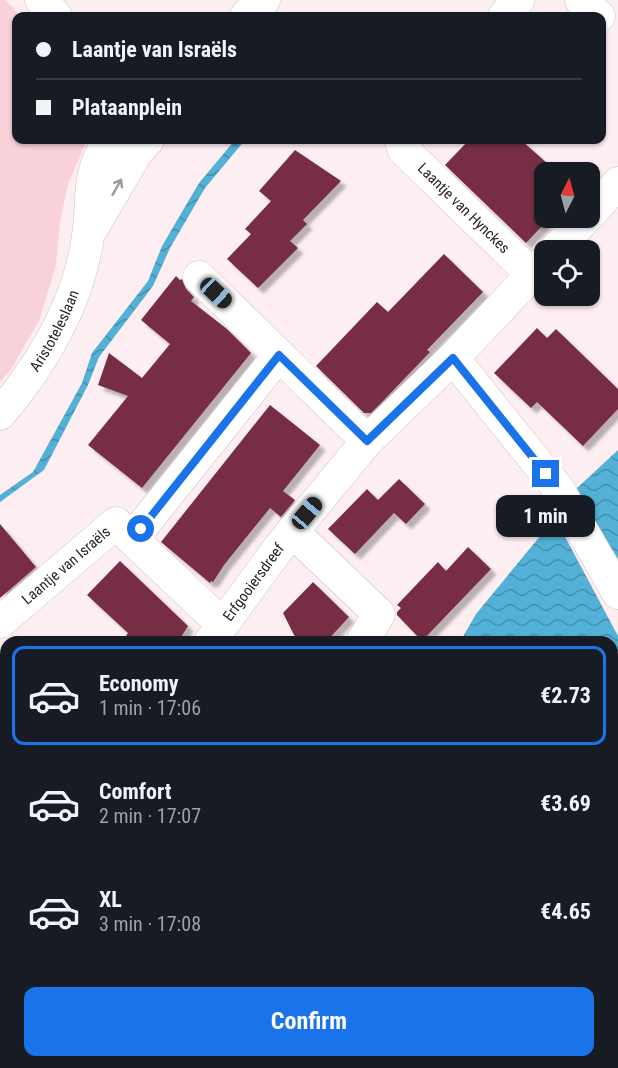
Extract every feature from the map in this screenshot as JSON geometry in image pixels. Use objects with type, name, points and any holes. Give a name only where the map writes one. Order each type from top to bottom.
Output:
[{"type":"street","points":[[41,0],[52,12]]},
{"type":"street","points":[[250,12],[264,0]]},
{"type":"street","points":[[508,12],[518,0]]},
{"type":"street","points":[[581,0],[594,12]]},
{"type":"street","points":[[606,23],[618,34]]},
{"type":"street","name":"Aristoteleslaan","points":[[0,414],[23,387],[48,350],[77,285],[88,236],[90,192],[95,165],[108,144]]},
{"type":"street","name":"Aristoteleslaan","points":[[88,236],[137,152],[144,144]]},
{"type":"street","name":"Laantje van Hynckes","points":[[402,144],[403,150],[534,265]]},
{"type":"street","points":[[600,203],[618,183]]},
{"type":"street","points":[[565,240],[576,228]]},
{"type":"street","name":"Erfgooiersdreef","points":[[216,633],[292,531],[367,441],[453,358],[534,272]]},
{"type":"street","points":[[199,277],[367,441]]},
{"type":"street","name":"Laantje van Israëls","points":[[132,539],[279,355]]},
{"type":"street","points":[[453,358],[559,490],[618,593]]},
{"type":"street","name":"Laantje van Israëls","points":[[0,622],[116,523],[216,633]]},
{"type":"street","points":[[292,531],[379,614],[366,636]]},
{"type":"shaded area","points":[[0,0],[5,0],[17,12],[12,12],[12,144],[85,144],[68,184],[60,222],[56,265],[39,321],[11,369],[0,382]]},
{"type":"water","points":[[232,144],[242,144],[205,188],[170,248],[153,286],[99,357],[88,385],[44,470],[0,502],[0,495],[33,472],[82,383],[92,353],[148,281],[162,246],[199,183]]},
{"type":"water","points":[[618,450],[618,559],[576,489]]},
{"type":"water","points":[[555,518],[618,636],[463,636],[476,614]]},
{"type":"building","points":[[465,144],[526,144],[546,162],[534,162],[534,228],[540,228],[526,243],[445,165]]},
{"type":"building","points":[[295,150],[341,181],[303,220],[307,224],[290,241],[298,248],[258,288],[227,259],[251,234],[245,229],[271,201],[259,191]]},
{"type":"building","points":[[444,254],[483,292],[427,350],[430,352],[384,400],[371,413],[364,413],[316,366],[377,302],[388,312]]},
{"type":"building","points":[[176,276],[182,279],[186,289],[194,297],[191,301],[227,329],[251,353],[142,488],[88,445],[128,396],[98,385],[109,353],[142,378],[170,344],[141,320]]},
{"type":"building","points":[[537,328],[547,338],[556,329],[618,389],[618,409],[583,446],[537,402],[531,408],[494,373]]},
{"type":"building","points":[[270,405],[320,445],[283,491],[295,500],[281,517],[270,508],[210,583],[161,542]]},
{"type":"building","points":[[399,479],[425,504],[406,524],[394,513],[355,554],[328,529],[367,489],[378,500]]},
{"type":"building","points":[[0,524],[36,567],[0,598]]},
{"type":"building","points":[[468,547],[491,569],[427,636],[417,636],[397,615],[401,608],[397,605],[438,562],[446,571]]},
{"type":"building","points":[[120,561],[188,626],[182,636],[126,636],[128,633],[87,595]]},
{"type":"building","points":[[313,582],[349,617],[332,636],[295,636],[283,613]]},
{"type":"route","points":[[141,529],[279,355],[367,441],[453,358],[546,474]]}]
